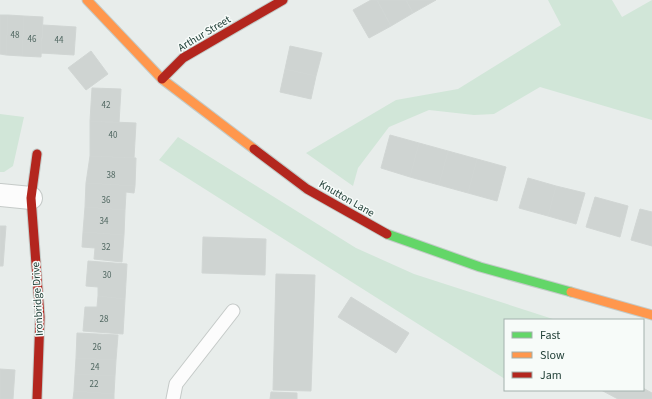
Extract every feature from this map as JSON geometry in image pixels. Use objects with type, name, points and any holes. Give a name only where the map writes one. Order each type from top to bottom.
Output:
[{"type":"main road","name":"Knutton Lane","points":[[86,0],[162,79],[307,189],[384,233],[480,267],[652,315]]},
{"type":"main road","name":"Arthur Street","points":[[162,79],[183,58],[283,0]]},
{"type":"main road","name":"Ironbridge Drive","points":[[37,154],[31,198],[40,318],[37,399]]},
{"type":"street","points":[[0,196],[31,198]]},
{"type":"lane","points":[[173,399],[176,384],[233,311]]},
{"type":"green space","points":[[548,0],[612,0],[622,17],[652,0],[652,120],[540,87],[494,114],[474,115],[429,110],[389,127],[358,168],[353,186],[306,153],[396,100],[458,89],[561,25]]},
{"type":"green space","points":[[0,114],[24,117],[13,166],[4,172],[0,172]]},
{"type":"green space","points":[[178,137],[356,248],[414,274],[553,319],[504,319],[504,378],[159,160]]},
{"type":"building","points":[[371,0],[377,0],[391,26],[369,38],[353,10]]},
{"type":"building","points":[[377,0],[406,0],[413,13],[391,26]]},
{"type":"building","points":[[406,0],[436,0],[413,13]]},
{"type":"building","points":[[0,15],[8,15],[6,55],[0,54]]},
{"type":"building","points":[[8,15],[24,16],[22,56],[6,55]]},
{"type":"building","points":[[24,16],[43,17],[41,57],[22,56]]},
{"type":"building","points":[[43,25],[76,27],[74,55],[41,53]]},
{"type":"building","points":[[290,46],[322,53],[316,76],[285,69]]},
{"type":"building","points":[[91,51],[108,74],[86,90],[68,68]]},
{"type":"building","points":[[285,69],[316,76],[311,99],[280,92]]},
{"type":"building","points":[[92,88],[121,89],[119,123],[90,121]]},
{"type":"building","points":[[90,121],[136,123],[134,158],[90,156]]},
{"type":"building","points":[[390,135],[419,143],[410,177],[381,168]]},
{"type":"building","points":[[419,143],[448,151],[439,185],[410,177]]},
{"type":"building","points":[[448,151],[477,159],[468,193],[439,185]]},
{"type":"building","points":[[90,156],[136,158],[135,186],[86,183]]},
{"type":"building","points":[[477,159],[506,167],[497,201],[468,193]]},
{"type":"building","points":[[528,178],[556,186],[548,216],[519,208]]},
{"type":"building","points":[[86,183],[135,186],[134,193],[126,192],[125,210],[85,207]]},
{"type":"building","points":[[556,186],[585,193],[576,224],[548,216]]},
{"type":"building","points":[[595,197],[628,206],[620,237],[586,227]]},
{"type":"building","points":[[85,207],[125,210],[124,235],[83,232]]},
{"type":"building","points":[[640,209],[652,212],[652,246],[631,240]]},
{"type":"building","points":[[0,226],[6,226],[3,266],[0,266]]},
{"type":"building","points":[[83,232],[124,235],[122,262],[94,259],[95,248],[82,247]]},
{"type":"building","points":[[203,237],[266,239],[265,275],[202,273]]},
{"type":"building","points":[[88,261],[127,264],[125,299],[98,296],[98,287],[86,286]]},
{"type":"building","points":[[276,274],[315,275],[311,391],[273,390]]},
{"type":"building","points":[[98,296],[125,299],[123,334],[83,331],[85,307],[97,307]]},
{"type":"building","points":[[351,297],[409,333],[396,353],[338,317]]},
{"type":"building","points":[[77,333],[118,335],[116,360],[76,358]]},
{"type":"building","points":[[76,358],[116,360],[115,376],[75,374]]},
{"type":"building","points":[[0,369],[15,370],[13,399],[0,399]]},
{"type":"building","points":[[75,374],[115,376],[114,394],[74,391]]},
{"type":"building","points":[[644,389],[652,393],[652,399],[618,399],[603,391],[644,391]]},
{"type":"building","points":[[74,391],[114,394],[114,399],[73,399]]},
{"type":"building","points":[[271,392],[297,393],[297,399],[270,399]]},
{"type":"traffic: fast","points":[[387,234],[480,267],[571,292]]},
{"type":"traffic: slow","points":[[87,0],[162,79],[254,149]]},
{"type":"traffic: slow","points":[[571,292],[652,315]]},
{"type":"traffic: jam","points":[[162,79],[183,58],[283,0]]},
{"type":"traffic: jam","points":[[254,149],[307,189],[387,234]]},
{"type":"traffic: jam","points":[[37,154],[31,198],[40,317],[37,399]]}]
